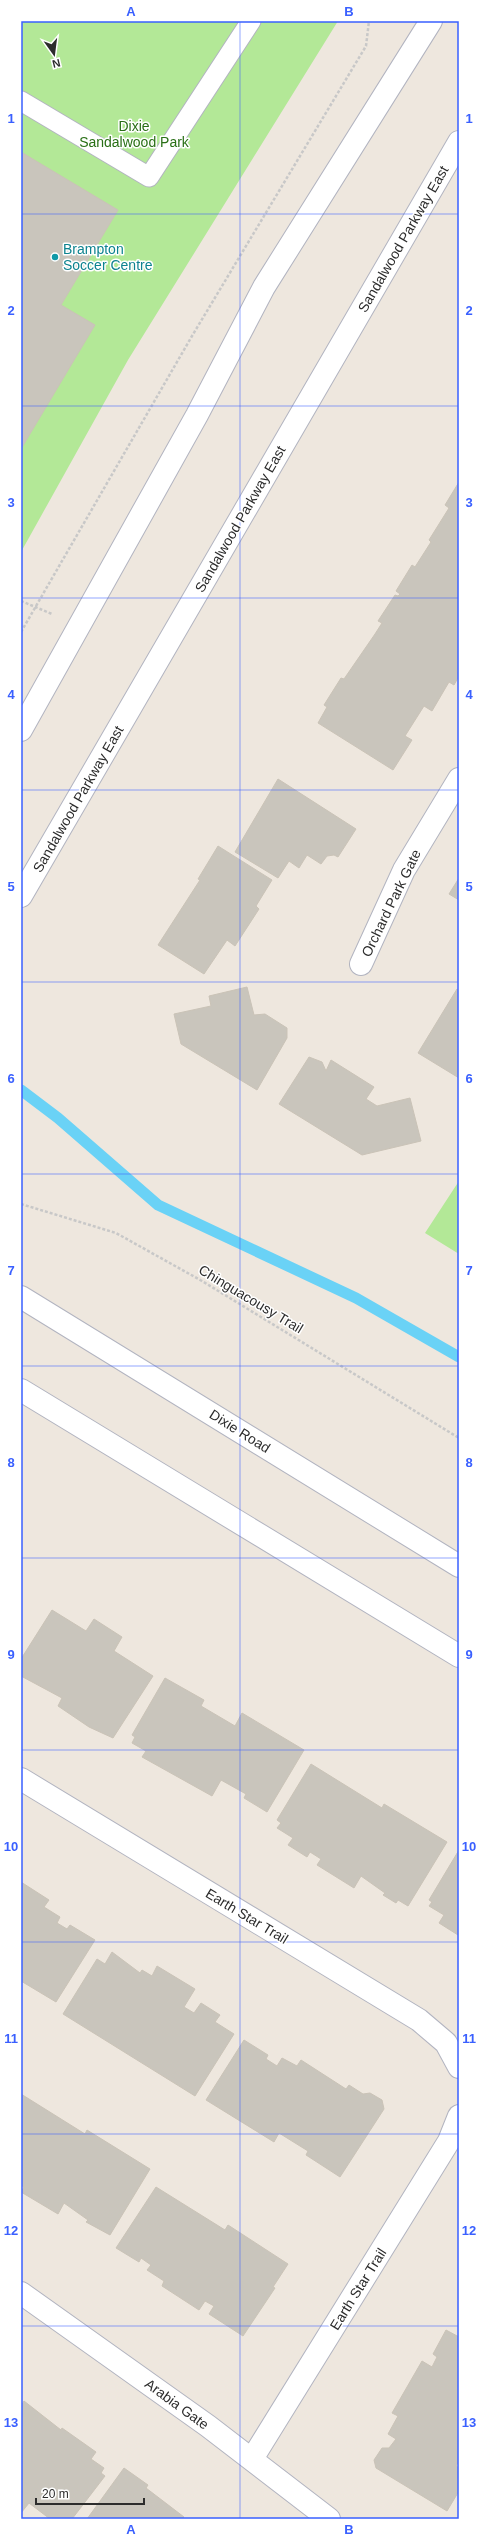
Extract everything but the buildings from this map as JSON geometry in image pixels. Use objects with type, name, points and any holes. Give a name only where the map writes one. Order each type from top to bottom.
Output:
[{"type":"main road","points":[[21,730],[197,415],[264,287],[431,21]]},
{"type":"main road","name":"Sandalwood Parkway East","points":[[21,896],[459,142]]},
{"type":"main road","name":"Orchard Park Gate","points":[[361,964],[404,870],[459,780]]},
{"type":"main road","name":"Dixie Road","points":[[21,1297],[459,1566]]},
{"type":"main road","points":[[21,1390],[459,1656]]},
{"type":"main road","name":"Earth Star Trail","points":[[21,1779],[419,2020],[446,2043],[459,2068]]},
{"type":"main road","name":"Earth Star Trail","points":[[252,2459],[449,2141],[459,2116]]},
{"type":"main road","name":"Arabia Gate","points":[[21,2293],[252,2459],[329,2519]]},
{"type":"lane","points":[[21,101],[149,177],[251,21]]},
{"type":"path","points":[[21,632],[192,336],[366,46],[369,21]]},
{"type":"path","name":"Chinguacousy Trail","points":[[21,1204],[116,1233],[202,1281],[459,1438]]},
{"type":"green space","name":"Dixie Sandalwood Park","points":[[21,21],[338,21],[128,360],[21,552]]},
{"type":"green space","points":[[459,1181],[459,1254],[425,1233]]},
{"type":"waterway","points":[[21,1090],[58,1118],[158,1205],[356,1298],[459,1357]]},
{"type":"place","name":"Brampton Soccer Centre","points":[[55,257]]}]
